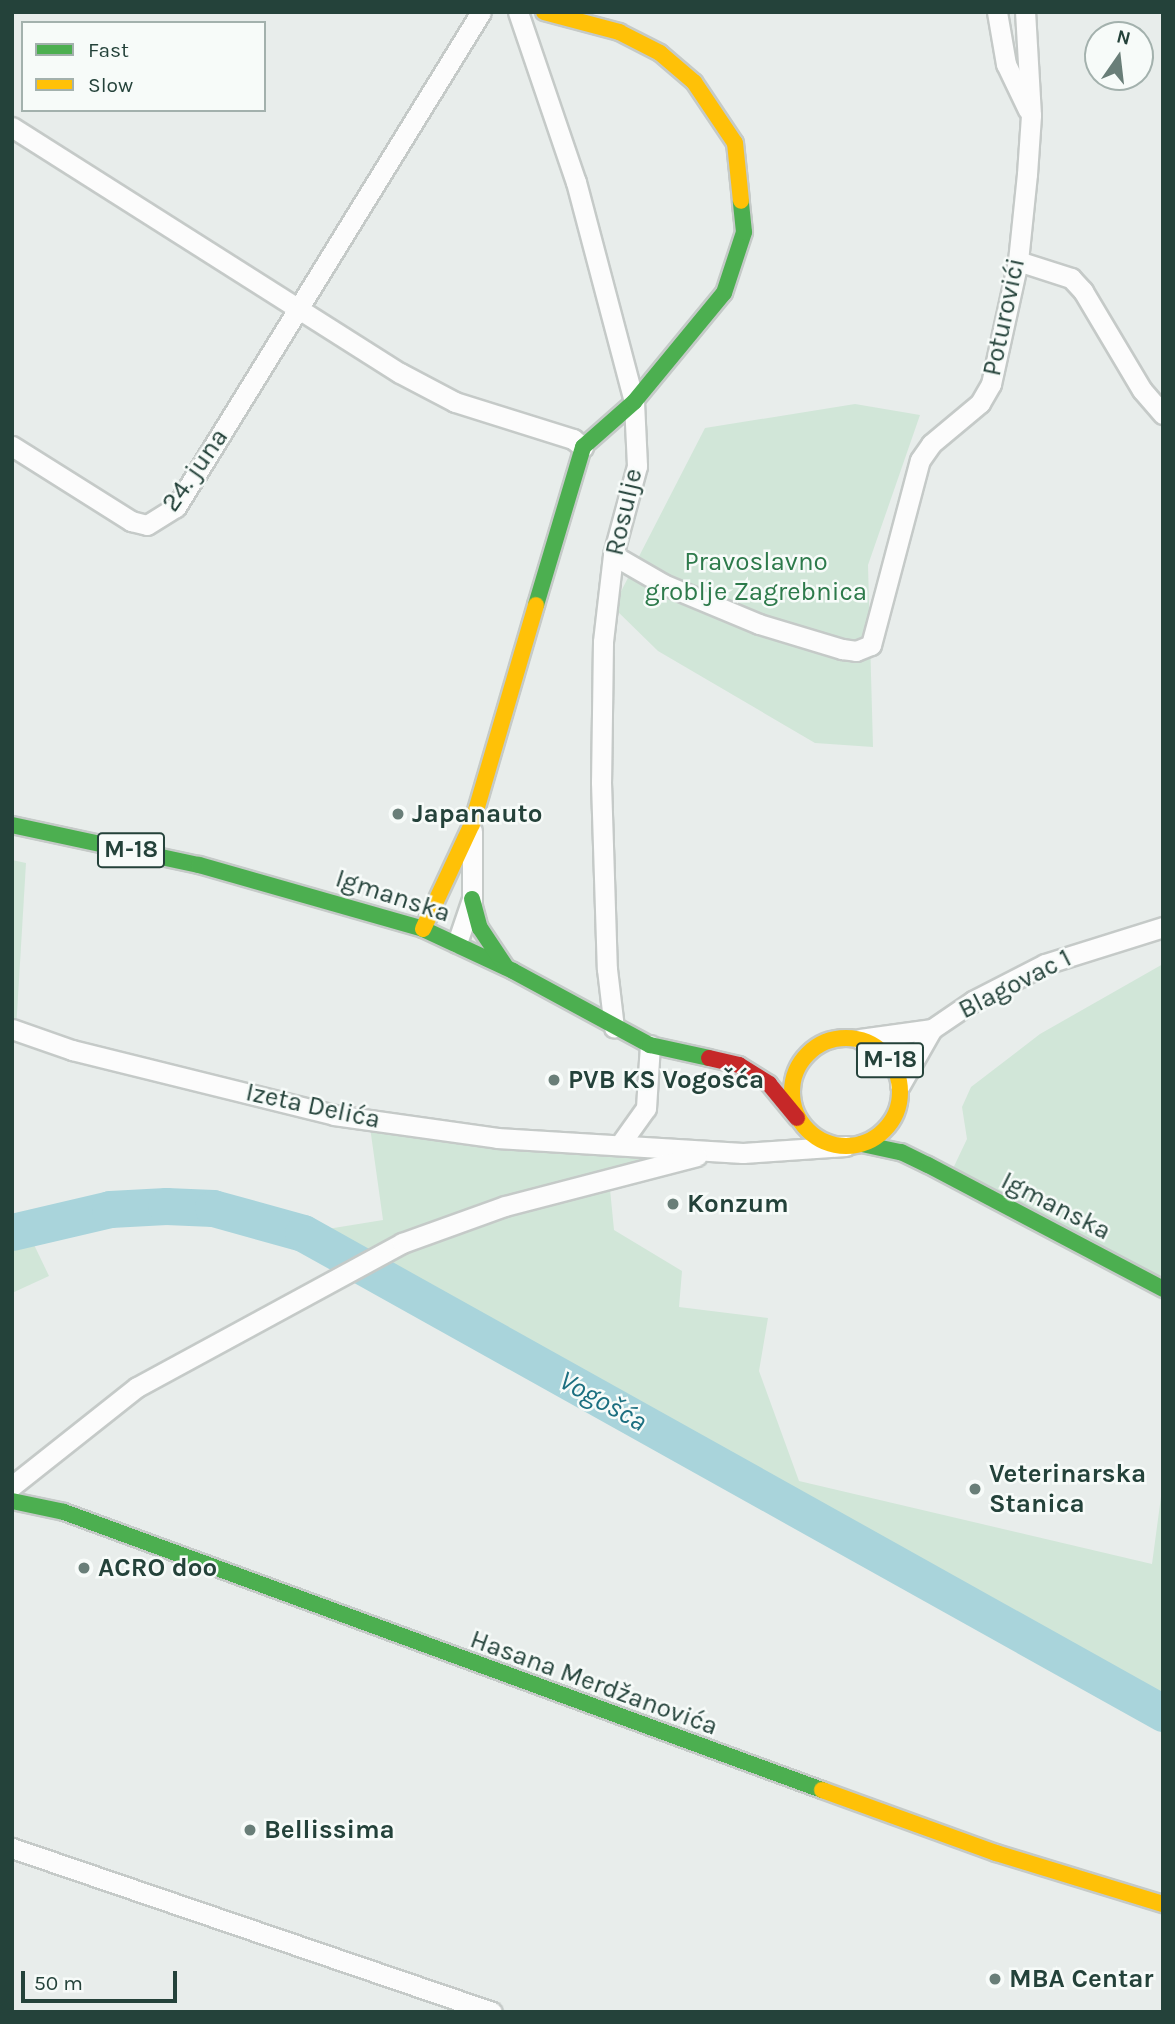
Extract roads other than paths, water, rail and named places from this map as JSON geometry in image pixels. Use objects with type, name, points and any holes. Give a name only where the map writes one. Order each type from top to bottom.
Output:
[{"type":"street","name":"24. juna","points":[[12,446],[131,522],[147,525],[163,518],[176,507],[299,312],[481,12]]},
{"type":"street","name":"Rosulje","points":[[518,12],[576,182],[634,402],[637,466],[613,555],[603,642],[601,782],[607,969],[614,1028]]},
{"type":"street","points":[[423,929],[472,824],[583,447],[634,402],[704,321],[724,293],[737,263],[744,232],[735,143],[694,82],[660,53],[619,32],[544,12]]},
{"type":"street","points":[[997,12],[1006,64],[1031,116]]},
{"type":"street","name":"Poturovići","points":[[613,555],[663,584],[759,624],[842,649],[856,651],[871,645],[888,592],[916,469],[931,444],[980,403],[991,384],[1018,261],[1031,116],[1025,12]]},
{"type":"street","points":[[12,127],[202,245],[299,312],[455,402],[573,439],[583,447]]},
{"type":"street","points":[[1018,261],[1071,278],[1083,291],[1142,390],[1163,414]]},
{"type":"street","points":[[472,824],[472,899],[480,928],[507,968]]},
{"type":"street","name":"Igmanska","points":[[12,825],[199,865],[423,929],[507,968],[650,1045],[739,1065],[769,1084],[799,1121]]},
{"type":"street","points":[[457,943],[472,899]]},
{"type":"street","name":"Blagovac 1","points":[[900,1085],[932,1029],[973,1001],[1045,964],[1163,927]]},
{"type":"street","name":"Izeta Delića","points":[[12,1029],[72,1049],[334,1115],[497,1138],[621,1143],[743,1153],[854,1145]]},
{"type":"street","points":[[860,1039],[932,1029]]},
{"type":"street","name":"M-18","points":[[782,1058],[835,1038],[860,1039],[887,1056],[900,1085],[897,1111],[889,1125],[854,1145],[813,1136],[799,1121]]},
{"type":"street","points":[[621,1143],[646,1108],[650,1045]]},
{"type":"street","points":[[775,1151],[799,1121],[792,1080],[799,1062],[813,1048]]},
{"type":"street","name":"Igmanska","points":[[739,1065],[765,1061]]},
{"type":"street","name":"Igmanska","points":[[897,1111],[901,1126],[928,1165]]},
{"type":"street","name":"Igmanska","points":[[854,1145],[901,1152],[1163,1289]]},
{"type":"street","points":[[12,1486],[137,1387],[402,1243],[505,1206],[712,1152]]},
{"type":"street","name":"Hasana Merdžanovića","points":[[12,1501],[64,1512],[397,1638],[996,1853],[1163,1904]]},
{"type":"street","points":[[12,1847],[492,2012]]},
{"type":"waterway","name":"Vogošća","points":[[12,1232],[110,1209],[166,1206],[213,1208],[303,1233],[1163,1713]]},
{"type":"place","name":"Japanauto","points":[[398,814]]},
{"type":"place","name":"PVB KS Vogošća","points":[[554,1080]]},
{"type":"place","name":"Konzum","points":[[673,1204]]},
{"type":"place","name":"Veterinarska Stanica","points":[[975,1489]]},
{"type":"place","name":"ACRO doo","points":[[84,1568]]},
{"type":"place","name":"Bellissima","points":[[250,1830]]},
{"type":"place","name":"MBA Centar","points":[[995,1979]]},
{"type":"park label","name":"Pravoslavno groblje Zagrebnica","points":[[756,577]]}]
